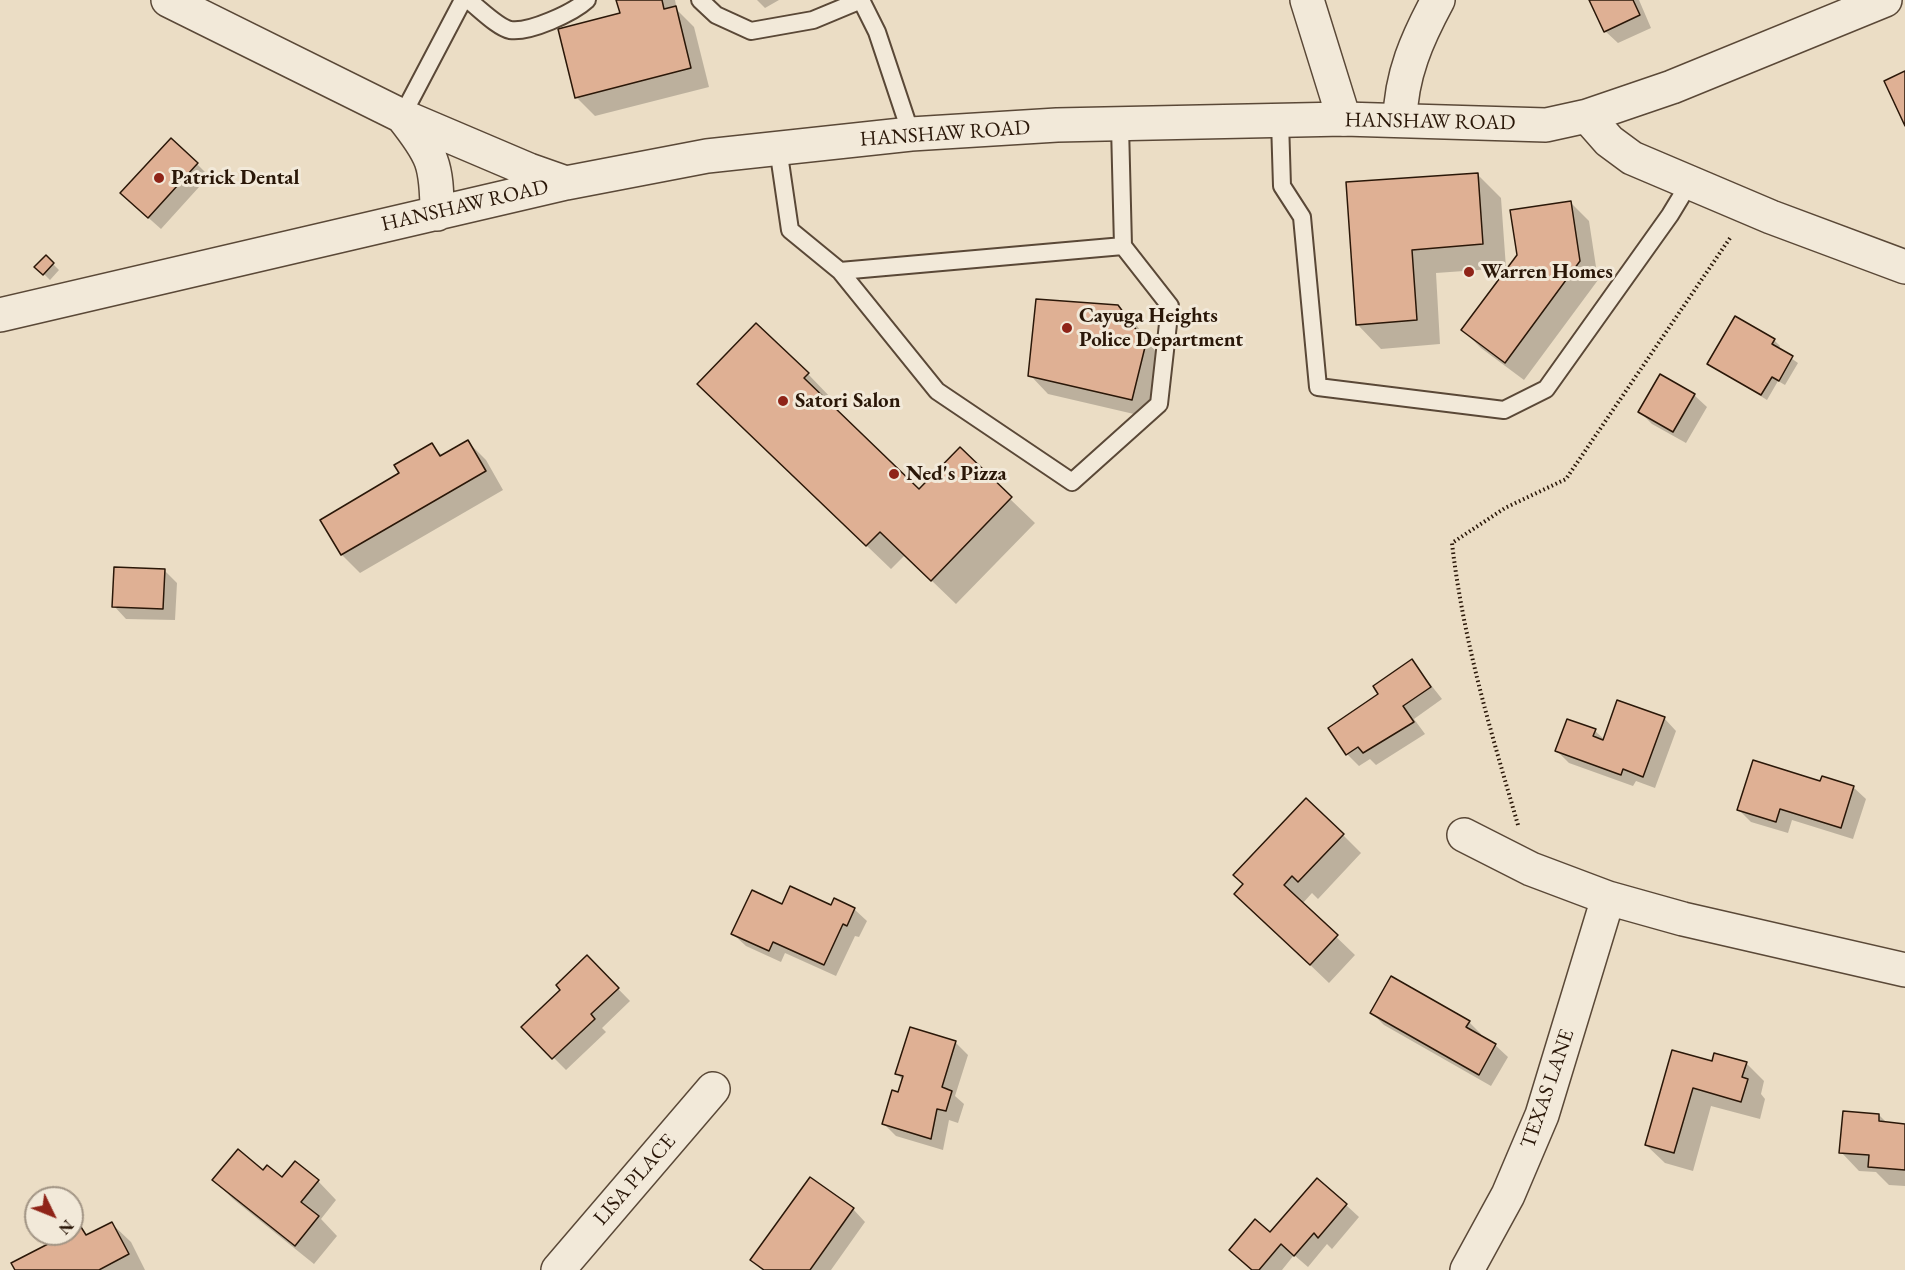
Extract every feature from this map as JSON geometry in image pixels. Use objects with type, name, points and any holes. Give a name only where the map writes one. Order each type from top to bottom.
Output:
[{"type":"street","points":[[168,0],[402,116],[566,183]]},
{"type":"street","points":[[1307,0],[1344,119]]},
{"type":"street","points":[[1400,120],[1401,93],[1409,61],[1438,0]]},
{"type":"street","name":"HANSHAW ROAD","points":[[0,315],[566,183],[707,156],[911,134],[1057,125],[1120,126],[1344,119],[1546,125],[1587,116],[1672,87],[1885,0]]},
{"type":"street","points":[[402,116],[428,149],[435,167],[437,214]]},
{"type":"street","points":[[1587,116],[1609,141],[1632,158],[1771,217],[1905,267]]},
{"type":"street","points":[[1464,835],[1531,869],[1608,898],[1694,922],[1905,970]]},
{"type":"street","name":"TEXAS LANE","points":[[1467,1270],[1508,1195],[1542,1115],[1608,898]]},
{"type":"street","name":"LISA PLACE","points":[[558,1270],[713,1089]]},
{"type":"lane","points":[[402,116],[463,0]]},
{"type":"lane","points":[[468,0],[507,30],[521,30],[579,7],[587,0]]},
{"type":"lane","points":[[700,0],[716,15],[751,31],[813,20],[861,0],[877,32],[911,134]]},
{"type":"lane","points":[[1280,121],[1282,186],[1302,218],[1318,387],[1504,410],[1546,389],[1670,214],[1690,182]]},
{"type":"lane","points":[[778,148],[790,230],[840,271],[937,390],[1072,482],[1159,404],[1170,306],[1123,246],[1120,126]]},
{"type":"lane","points":[[840,271],[1123,246]]},
{"type":"path","points":[[1531,869],[1484,707],[1459,600],[1452,543],[1505,508],[1566,479],[1730,238]]},
{"type":"building","points":[[616,0],[662,0],[664,9],[676,6],[691,68],[575,98],[558,29],[620,13]]},
{"type":"building","points":[[1589,0],[1633,0],[1640,15],[1604,32]]},
{"type":"building","points":[[1905,71],[1905,126],[1884,81]]},
{"type":"building","name":"Patrick Dental","points":[[171,138],[198,163],[148,218],[120,193]]},
{"type":"building","points":[[1478,173],[1483,244],[1412,250],[1417,320],[1356,325],[1346,182]]},
{"type":"building","points":[[1571,201],[1580,261],[1505,363],[1461,330],[1517,255],[1510,210]]},
{"type":"building","points":[[46,255],[54,263],[43,275],[34,267]]},
{"type":"building","points":[[1036,299],[1118,305],[1146,343],[1132,400],[1028,376]]},
{"type":"building","points":[[1735,316],[1775,339],[1772,344],[1793,356],[1779,381],[1772,377],[1761,395],[1707,364]]},
{"type":"building","points":[[756,323],[809,373],[804,378],[919,489],[960,447],[1012,497],[931,581],[880,532],[866,546],[697,384]]},
{"type":"building","points":[[1660,374],[1695,394],[1673,432],[1638,412]]},
{"type":"building","points":[[468,440],[486,471],[341,555],[320,520],[399,473],[394,465],[432,443],[440,456]]},
{"type":"building","points":[[114,567],[165,569],[163,609],[112,607]]},
{"type":"building","points":[[1412,659],[1431,687],[1403,706],[1414,722],[1363,753],[1358,747],[1346,755],[1328,728],[1378,694],[1373,686]]},
{"type":"building","points":[[1617,700],[1665,717],[1643,777],[1623,769],[1621,775],[1555,751],[1567,719],[1596,729],[1593,736],[1603,740]]},
{"type":"building","points":[[1753,760],[1820,781],[1822,776],[1854,786],[1841,828],[1780,809],[1776,822],[1737,810]]},
{"type":"building","points":[[1306,798],[1344,834],[1298,882],[1292,876],[1284,885],[1338,935],[1310,965],[1234,894],[1243,884],[1233,875]]},
{"type":"building","points":[[790,886],[831,905],[834,898],[855,908],[847,926],[843,924],[824,965],[773,942],[769,951],[731,934],[752,890],[782,904]]},
{"type":"building","points":[[587,955],[619,988],[591,1014],[595,1019],[552,1059],[521,1027],[560,990],[556,985]]},
{"type":"building","points":[[1391,976],[1470,1021],[1466,1027],[1496,1044],[1479,1075],[1370,1013]]},
{"type":"building","points":[[910,1027],[956,1041],[942,1087],[952,1091],[946,1111],[937,1109],[931,1139],[882,1124],[892,1090],[898,1092],[903,1076],[895,1074]]},
{"type":"building","points":[[1672,1050],[1712,1061],[1714,1053],[1747,1062],[1742,1077],[1748,1079],[1741,1102],[1693,1088],[1674,1153],[1645,1145]]},
{"type":"building","points":[[1843,1111],[1879,1114],[1879,1121],[1905,1124],[1905,1170],[1868,1167],[1869,1155],[1839,1153]]},
{"type":"building","points":[[238,1149],[263,1170],[267,1165],[282,1177],[295,1161],[319,1180],[301,1202],[319,1216],[295,1246],[212,1180]]},
{"type":"building","points":[[810,1177],[854,1208],[810,1270],[764,1270],[750,1260]]},
{"type":"building","points":[[1317,1178],[1347,1204],[1318,1238],[1314,1233],[1294,1256],[1281,1244],[1259,1270],[1252,1270],[1229,1250],[1255,1219],[1270,1232]]},
{"type":"building","points":[[112,1222],[129,1254],[99,1270],[15,1270],[11,1263],[44,1246],[84,1246],[84,1232],[86,1235]]},
{"type":"place","name":"Patrick Dental","points":[[159,178]]},
{"type":"place","name":"Warren Homes","points":[[1469,272]]},
{"type":"place","name":"Cayuga Heights Police Department","points":[[1067,328]]},
{"type":"place","name":"Satori Salon","points":[[783,401]]},
{"type":"place","name":"Ned's Pizza","points":[[894,474]]}]
